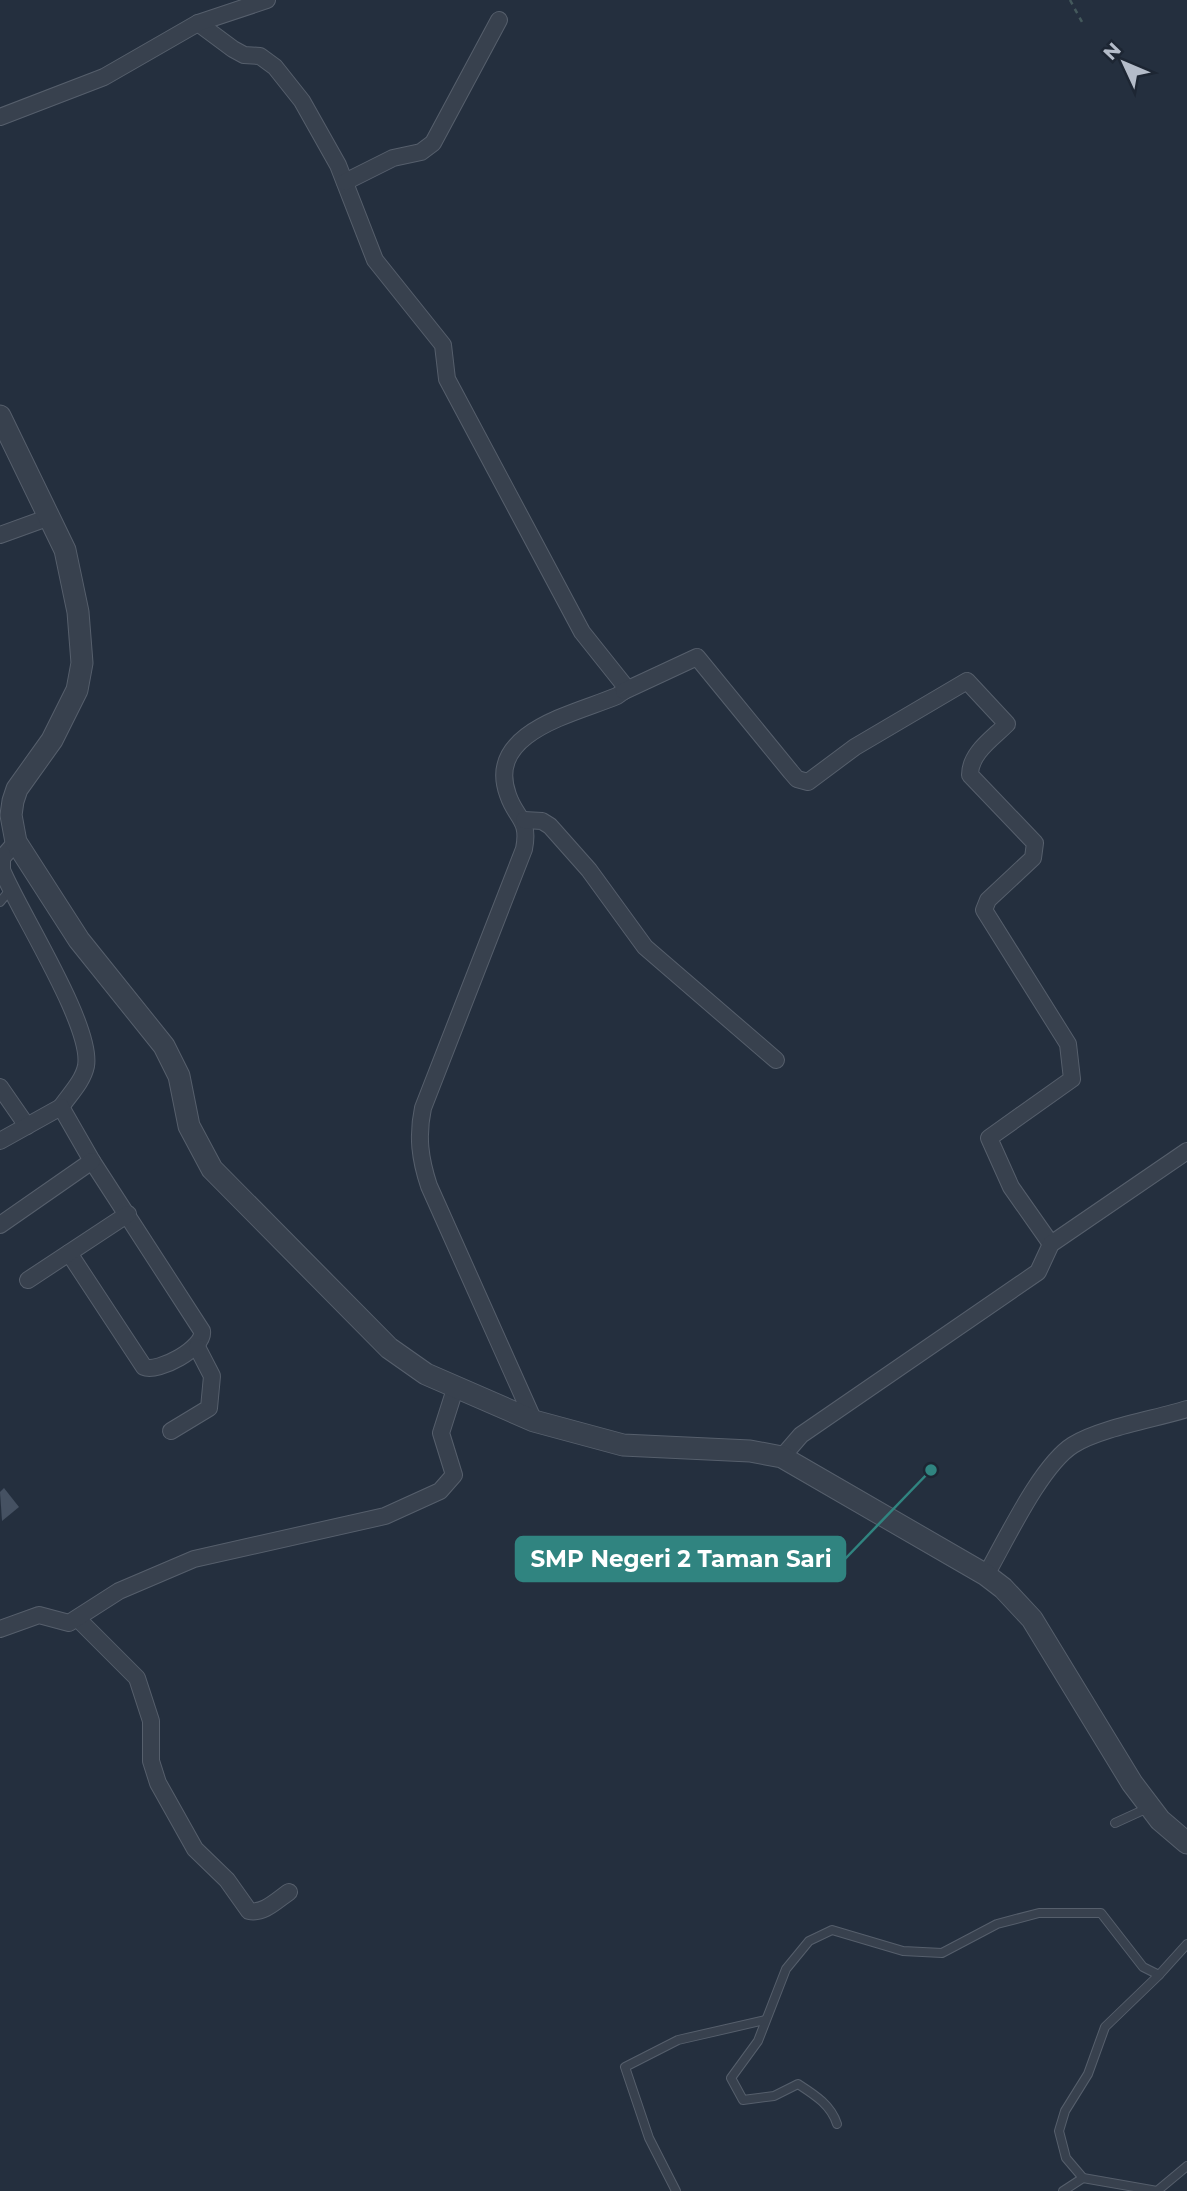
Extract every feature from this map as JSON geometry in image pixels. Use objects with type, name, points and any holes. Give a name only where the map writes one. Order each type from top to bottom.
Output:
[{"type":"street","points":[[0,117],[104,77],[198,23],[267,0]]},
{"type":"street","points":[[345,182],[393,158],[421,152],[433,143],[499,20]]},
{"type":"street","points":[[198,23],[233,50],[244,55],[260,56],[275,67],[314,118],[345,182],[374,260],[443,345],[447,379],[582,632],[624,683],[624,691]]},
{"type":"street","points":[[0,416],[38,492],[47,518],[65,550],[78,612],[82,663],[77,690],[57,730],[13,801],[11,815],[16,842],[79,940],[169,1053],[179,1076],[189,1126],[212,1169],[389,1349],[408,1363],[455,1389],[534,1421],[623,1445],[750,1451],[782,1457],[986,1574],[1032,1619],[1112,1753],[1150,1807],[1187,1843]]},
{"type":"street","points":[[0,535],[47,518]]},
{"type":"street","points":[[534,1421],[429,1186],[419,1148],[423,1108],[524,849],[524,820],[508,798],[505,787],[505,767],[512,748],[535,730],[697,657],[797,779],[808,782],[855,747],[967,681],[1007,724],[979,750],[970,764],[970,775],[1035,843],[1033,858],[988,900],[984,910],[1068,1044],[1072,1079],[989,1138],[1011,1186],[1051,1244]]},
{"type":"street","points":[[524,820],[542,821],[550,827],[589,870],[645,947],[776,1060]]},
{"type":"street","points":[[0,1141],[61,1107],[82,1078],[86,1063],[82,1037],[68,1001],[5,896],[2,859],[16,842]]},
{"type":"street","points":[[0,1087],[27,1126]]},
{"type":"street","points":[[61,1107],[92,1161],[202,1331],[203,1338],[197,1347],[158,1367],[144,1367],[69,1253]]},
{"type":"street","points":[[782,1457],[801,1435],[1038,1272],[1051,1244],[1187,1151]]},
{"type":"street","points":[[0,1225],[92,1161]]},
{"type":"street","points":[[28,1280],[128,1214]]},
{"type":"street","points":[[171,1431],[209,1408],[212,1376],[197,1347]]},
{"type":"street","points":[[0,1629],[39,1615],[63,1624],[78,1619],[119,1591],[194,1559],[385,1516],[440,1491],[454,1475],[441,1433],[455,1389]]},
{"type":"street","points":[[986,1574],[1040,1482],[1055,1461],[1073,1445],[1187,1409]]},
{"type":"street","points":[[78,1619],[137,1678],[151,1721],[151,1761],[158,1783],[195,1849],[227,1880],[249,1911],[255,1913],[268,1907],[289,1892]]},
{"type":"lane","points":[[1115,1823],[1150,1807]]},
{"type":"lane","points":[[837,2124],[834,2115],[820,2098],[798,2084],[774,2096],[743,2100],[731,2078],[758,2041],[786,1969],[809,1941],[832,1930],[903,1951],[942,1953],[1007,1921],[1039,1913],[1101,1913],[1143,1967],[1159,1975]]},
{"type":"lane","points":[[1187,1944],[1105,2027],[1088,2074],[1065,2111],[1059,2131],[1066,2158],[1083,2178],[1157,2191],[1187,2166]]},
{"type":"lane","points":[[676,2191],[649,2138],[625,2067],[678,2040],[765,2020]]},
{"type":"lane","points":[[1063,2191],[1083,2178]]},
{"type":"path","points":[[1070,0],[1082,22]]},
{"type":"building","points":[[4,1488],[19,1507],[2,1521],[0,1492]]},
{"type":"place","name":"SMP Negeri 2 Taman Sari","points":[[931,1470]]}]
